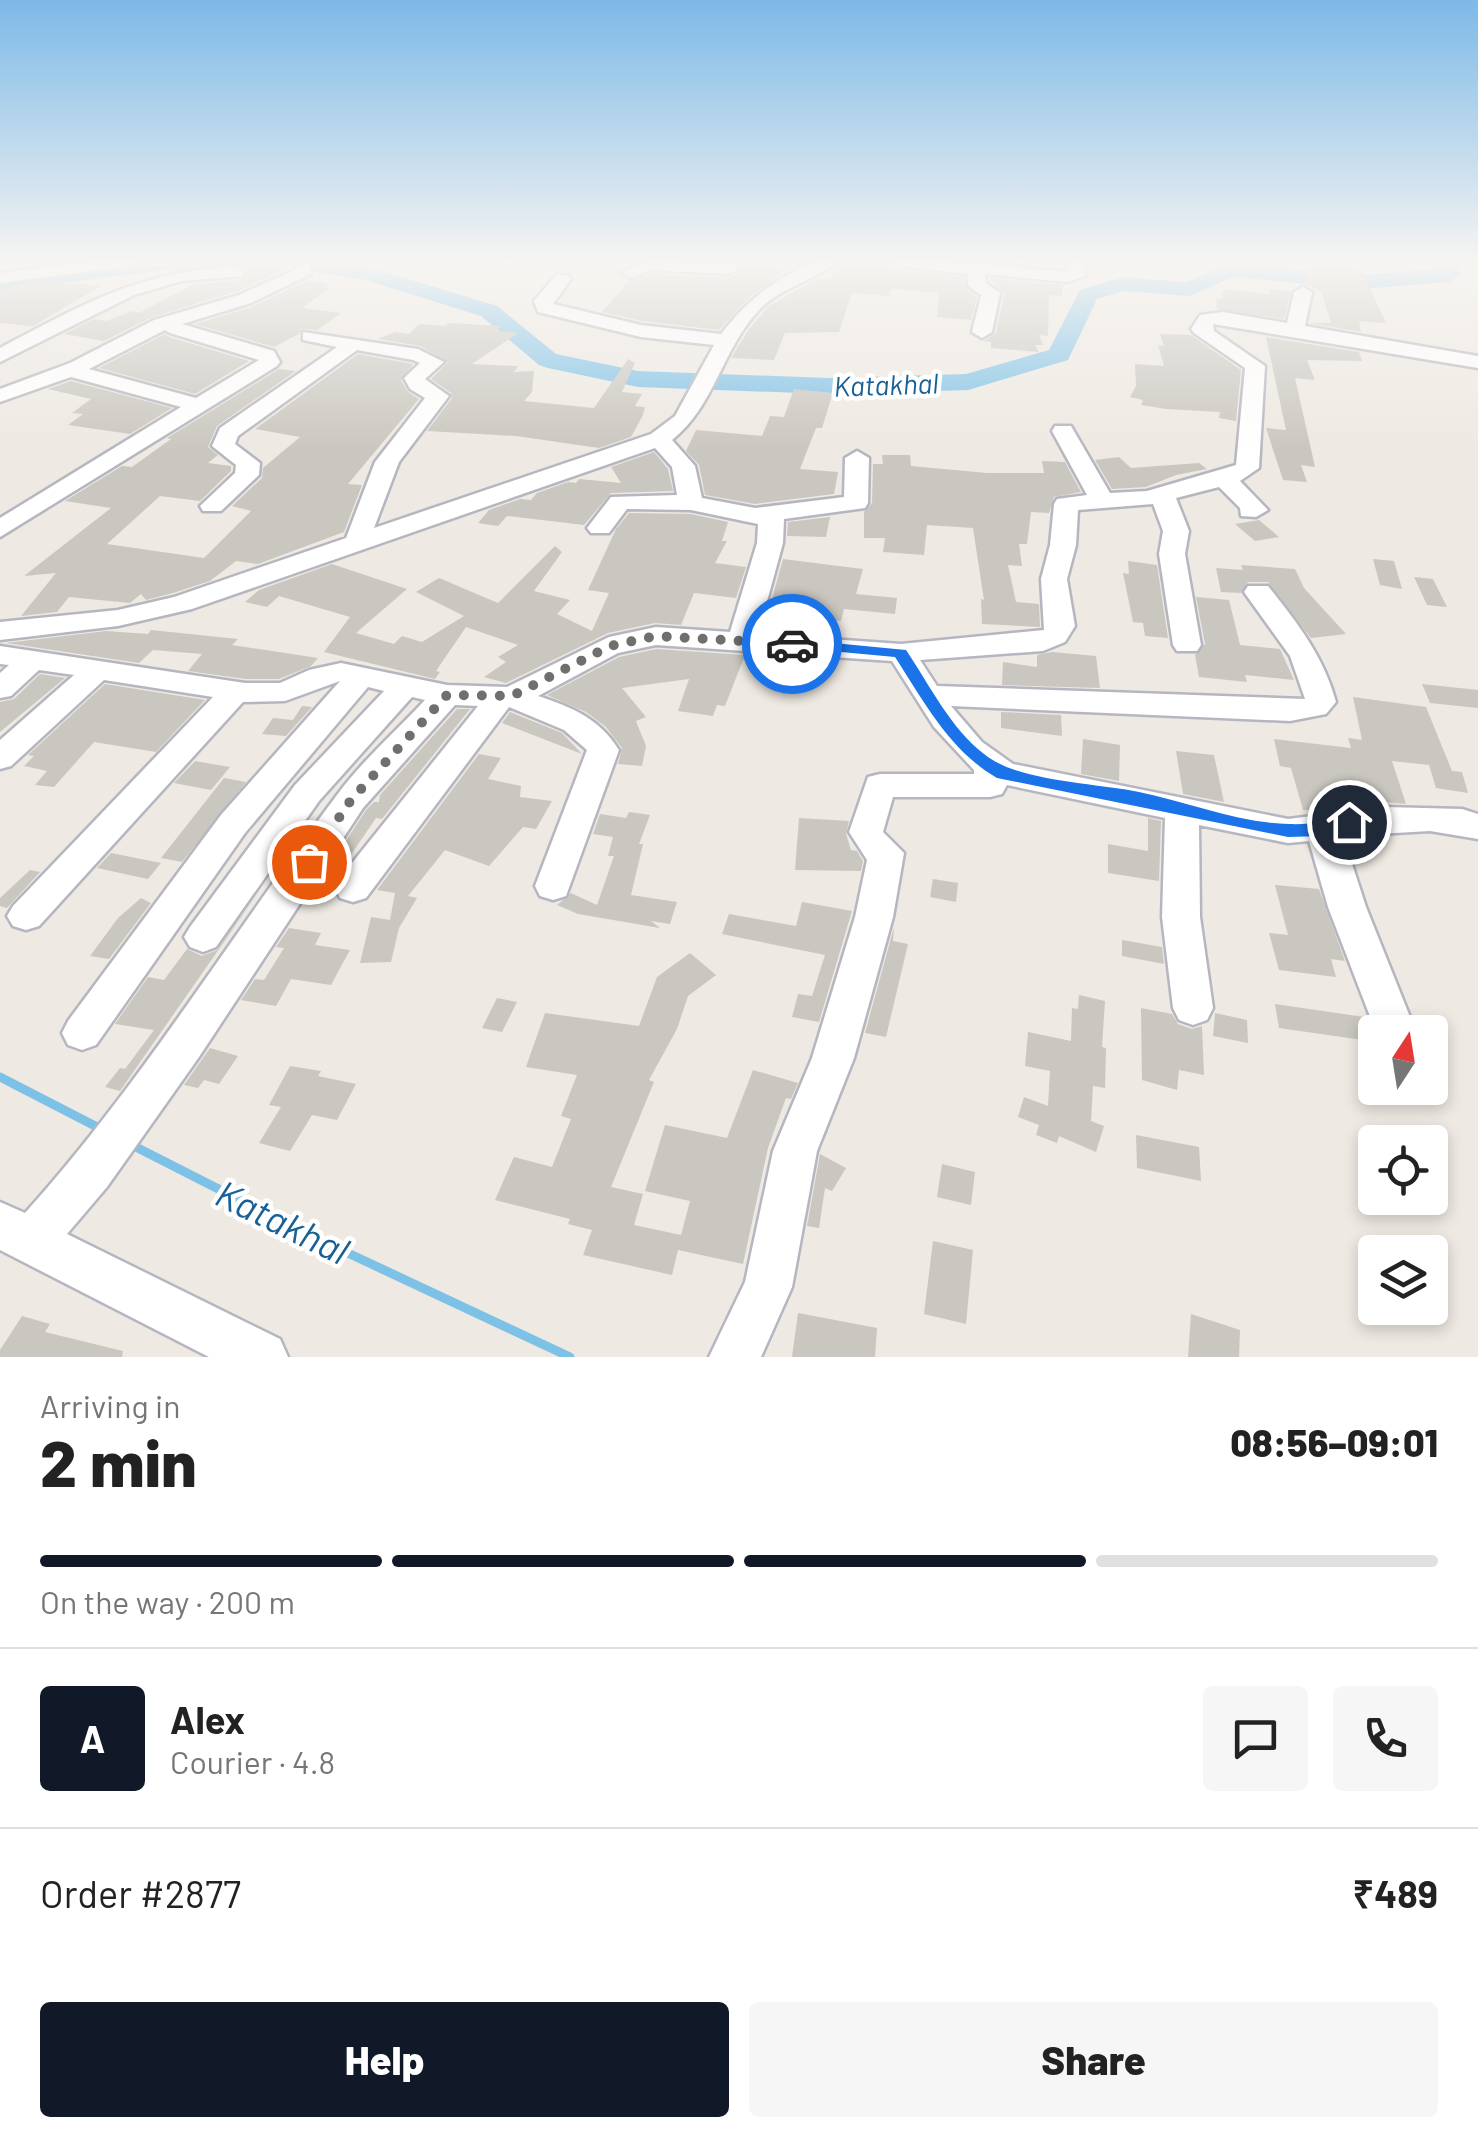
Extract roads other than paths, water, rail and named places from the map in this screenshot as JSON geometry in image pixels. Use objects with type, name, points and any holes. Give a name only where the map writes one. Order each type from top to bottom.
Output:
[{"type":"street","points":[[0,356],[61,324]]},
{"type":"street","points":[[0,396],[62,372],[161,324]]},
{"type":"street","points":[[0,529],[265,366],[271,358],[170,324]]},
{"type":"street","points":[[611,324],[642,332],[726,340]]},
{"type":"street","points":[[0,630],[118,618],[182,603],[658,439],[684,420],[738,324]]},
{"type":"street","points":[[982,332],[983,324]]},
{"type":"street","points":[[352,888],[506,697],[610,646],[656,636],[900,653],[1002,642],[1043,642],[1056,636],[1061,626],[1054,579],[1063,545],[1063,510],[1074,502],[1162,494],[1237,475],[1247,468],[1255,366],[1201,329],[1204,324]]},
{"type":"street","points":[[1263,324],[1478,362]]},
{"type":"street","points":[[1292,329],[1297,324]]},
{"type":"street","points":[[310,336],[434,362],[414,378],[416,384],[438,396],[396,441],[380,470],[358,540]]},
{"type":"street","points":[[212,506],[247,476],[248,464],[223,446],[228,433],[354,344]]},
{"type":"street","points":[[0,356],[200,406]]},
{"type":"street","points":[[1063,432],[1102,502]]},
{"type":"street","points":[[658,439],[683,466],[691,504]]},
{"type":"street","points":[[600,528],[620,502],[691,504],[763,514],[856,503],[857,458]]},
{"type":"street","points":[[1222,477],[1256,510],[1250,510]]},
{"type":"street","points":[[1162,494],[1176,530],[1172,554],[1186,645]]},
{"type":"street","points":[[742,640],[770,543],[773,524],[763,514]]},
{"type":"street","points":[[929,695],[1290,711],[1315,708],[1321,702],[1319,692],[1300,645],[1258,592]]},
{"type":"street","points":[[900,653],[952,732],[977,758],[1004,774],[1102,790],[1248,826],[1288,831],[1323,829],[1349,822],[1430,818],[1478,827]]},
{"type":"street","points":[[0,655],[235,692],[285,692],[320,676],[341,672],[447,695],[506,697],[562,716],[596,737],[603,750],[554,886]]},
{"type":"street","points":[[0,689],[33,660]]},
{"type":"street","points":[[0,758],[97,671]]},
{"type":"street","points":[[82,1033],[232,824],[360,676]]},
{"type":"street","points":[[203,937],[307,793],[405,686]]},
{"type":"street","points":[[26,916],[235,692]]},
{"type":"street","points":[[262,1357],[15,1233],[90,1172],[351,800],[447,695]]},
{"type":"street","points":[[736,1357],[768,1286],[795,1151],[833,1058],[874,917],[886,854],[875,849],[866,832],[880,785],[990,786],[991,766]]},
{"type":"street","points":[[1182,811],[1182,917],[1192,1008]]},
{"type":"street","points":[[1323,829],[1347,907],[1389,1015]]},
{"type":"waterway","name":"Katakhal","points":[[505,324],[548,360],[638,379],[828,386],[968,382],[1059,355],[1074,324]]},
{"type":"waterway","name":"Katakhal","points":[[0,1077],[101,1129]]},
{"type":"waterway","name":"Katakhal","points":[[130,1144],[303,1232],[570,1357]]}]
